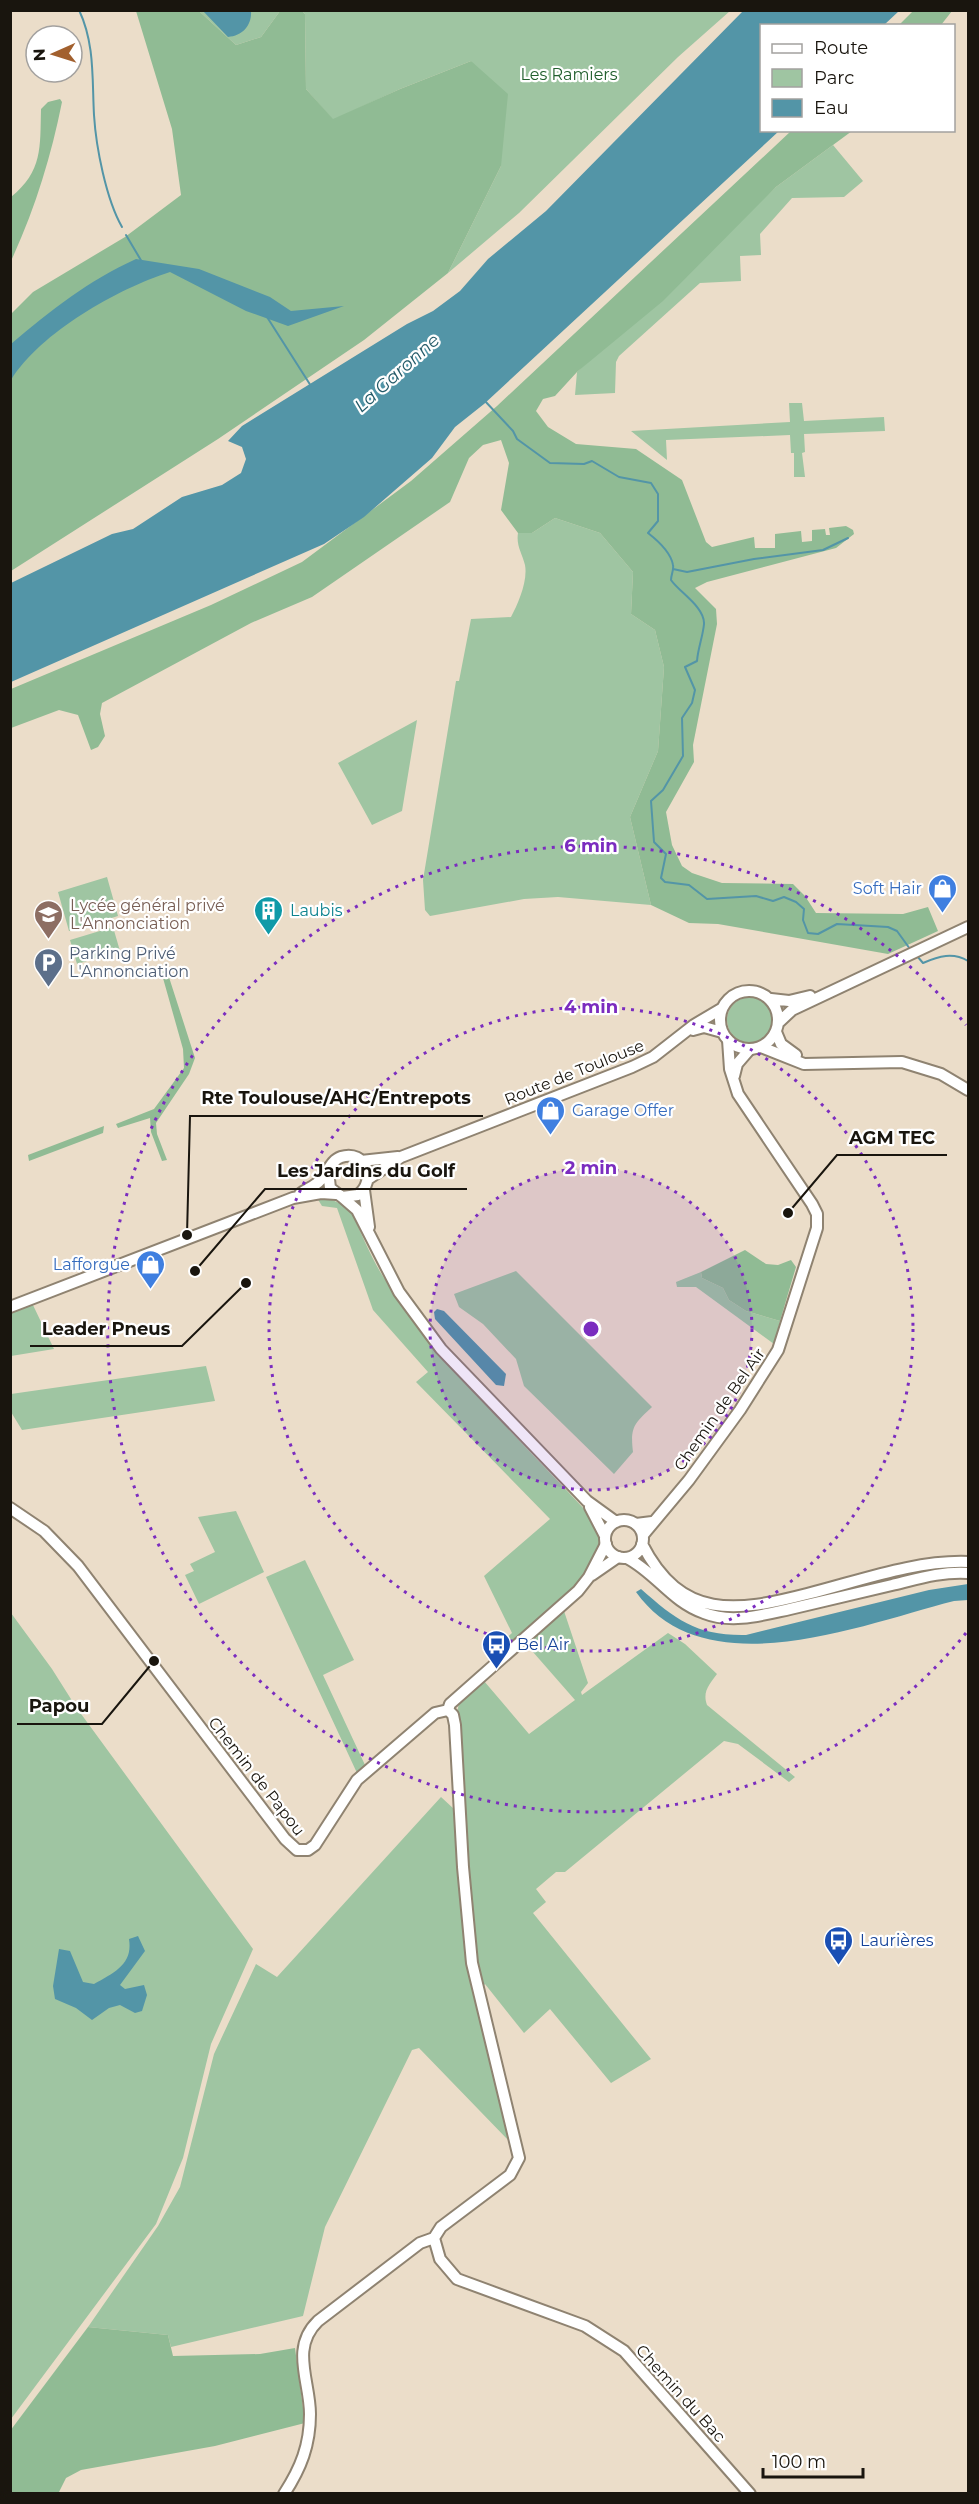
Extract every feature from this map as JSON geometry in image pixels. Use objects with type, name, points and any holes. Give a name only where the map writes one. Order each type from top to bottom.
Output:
[{"type":"street","points":[[922,950],[942,935],[969,920]]},
{"type":"street","points":[[761,1047],[792,1010],[969,927]]},
{"type":"street","points":[[725,1036],[719,1021],[721,1009],[732,995],[741,991],[752,990],[771,999],[789,1001],[837,988]]},
{"type":"street","points":[[771,999],[777,1010],[777,1027],[788,1052],[819,1064]]},
{"type":"street","name":"Route de Toulouse","points":[[368,1179],[401,1156],[653,1057],[721,1009]]},
{"type":"street","points":[[687,1032],[704,1027],[725,1036],[738,1047],[750,1049],[761,1047],[804,1064],[903,1062],[942,1074],[969,1090]]},
{"type":"street","name":"Chemin de Bel Air","points":[[643,1539],[652,1522],[689,1480],[740,1410],[778,1350],[817,1228],[817,1214],[812,1204],[741,1100],[733,1080],[725,1036]]},
{"type":"street","points":[[733,1080],[737,1064],[750,1049]]},
{"type":"street","points":[[10,1307],[293,1198],[316,1184],[336,1160],[344,1156],[361,1161],[368,1171],[364,1190],[370,1233]]},
{"type":"street","name":"Route de Toulouse","points":[[361,1161],[401,1156]]},
{"type":"street","points":[[328,1170],[328,1184],[357,1210],[399,1292],[426,1330],[587,1501],[615,1522],[628,1520],[636,1524],[652,1522]]},
{"type":"street","points":[[293,1198],[321,1193],[354,1197],[364,1190]]},
{"type":"street","points":[[587,1501],[610,1552],[640,1565],[674,1598],[707,1615],[729,1618],[763,1615],[930,1576],[969,1573]]},
{"type":"street","name":"Chemin de Papou","points":[[10,1508],[44,1531],[78,1566],[285,1839],[297,1850],[308,1850],[315,1845],[347,1792],[366,1772],[435,1713],[448,1710]]},
{"type":"street","points":[[284,2493],[299,2471],[308,2442],[309,2402],[302,2351],[306,2334],[318,2321],[420,2243],[434,2238],[441,2227],[503,2182],[517,2164],[516,2139],[472,1963],[463,1867],[454,1719],[448,1710],[450,1704],[578,1591],[589,1577],[615,1522]]},
{"type":"street","points":[[636,1524],[650,1559],[682,1591],[709,1604],[728,1608],[765,1605],[927,1564],[969,1562]]},
{"type":"street","points":[[589,1577],[622,1557],[638,1552],[643,1539]]},
{"type":"street","name":"Chemin du Bac","points":[[434,2238],[440,2259],[457,2279],[585,2326],[624,2351],[750,2493]]},
{"type":"green space","points":[[914,10],[952,10],[942,24],[900,24]]},
{"type":"green space","points":[[136,11],[199,11],[236,45],[261,37],[280,11],[302,11],[305,14],[306,89],[333,119],[471,61],[508,94],[501,166],[448,273],[364,340],[218,439],[11,571],[11,314],[33,292],[125,237],[181,195],[172,129]]},
{"type":"green space","points":[[199,11],[280,11],[261,37],[236,45]]},
{"type":"green space","name":"Les Ramiers","points":[[302,11],[730,11],[678,57],[519,213],[448,273],[501,166],[471,61],[400,89],[333,120],[306,89],[305,14]]},
{"type":"green space","points":[[60,99],[62,102],[58,122],[41,183],[28,222],[11,261],[11,197],[29,178],[38,158],[41,109],[48,102]]},
{"type":"green space","points":[[790,132],[851,132],[776,187],[663,301],[577,372],[555,396],[543,399],[536,411],[548,427],[576,444],[636,449],[682,480],[706,542],[712,547],[754,537],[755,548],[775,548],[775,534],[801,531],[802,542],[812,541],[812,530],[825,529],[826,535],[830,535],[829,528],[846,526],[853,530],[854,534],[836,548],[707,582],[695,588],[716,609],[717,624],[693,745],[694,762],[666,812],[672,845],[682,866],[692,873],[722,883],[793,884],[805,896],[816,913],[903,914],[928,907],[938,931],[888,954],[718,924],[689,923],[651,905],[630,817],[658,751],[664,667],[655,630],[631,614],[633,572],[600,533],[555,518],[532,533],[518,533],[501,510],[509,463],[501,440],[483,445],[469,458],[450,502],[312,597],[251,623],[102,703],[100,714],[105,736],[98,747],[91,750],[78,715],[59,710],[11,728],[11,689],[211,605],[302,562],[411,481],[497,406]]},
{"type":"green space","points":[[833,145],[863,181],[844,197],[792,198],[760,234],[761,255],[740,256],[741,281],[700,283],[619,356],[616,362],[615,393],[575,395],[577,372],[776,187]]},
{"type":"green space","points":[[789,403],[802,403],[804,421],[884,417],[885,431],[804,434],[805,452],[802,453],[805,477],[794,477],[794,453],[791,453],[790,435],[666,440],[667,460],[631,431],[790,422]]},
{"type":"green space","points":[[555,518],[600,533],[633,572],[631,614],[655,630],[664,667],[658,751],[630,817],[651,905],[558,897],[524,899],[430,916],[425,910],[423,880],[456,681],[459,681],[471,619],[511,617],[524,585],[526,571],[518,533],[532,533]]},
{"type":"green space","points":[[417,720],[402,811],[372,825],[338,763]]},
{"type":"green space","points":[[107,877],[118,916],[69,931],[58,892]]},
{"type":"green space","points":[[113,927],[120,951],[77,964],[70,940]]},
{"type":"green space","points":[[164,969],[167,971],[195,1058],[189,1074],[156,1123],[157,1134],[167,1160],[162,1161],[151,1132],[150,1118],[118,1128],[116,1124],[154,1109],[184,1068],[183,1049],[161,971]]},
{"type":"green space","points":[[750,997],[766,1004],[773,1020],[766,1036],[750,1043],[734,1036],[727,1020],[734,1004]]},
{"type":"green space","points":[[104,1126],[103,1133],[29,1161],[28,1155]]},
{"type":"green space","points":[[317,1198],[336,1201],[351,1212],[379,1270],[406,1310],[480,1399],[586,1511],[599,1532],[598,1550],[578,1582],[546,1616],[503,1654],[493,1655],[490,1652],[512,1633],[484,1576],[550,1519],[416,1382],[428,1372],[373,1310],[337,1208],[322,1206]]},
{"type":"green space","points":[[745,1250],[766,1264],[778,1265],[791,1260],[796,1267],[780,1321],[746,1311],[729,1300],[723,1288],[702,1278],[701,1272]]},
{"type":"green space","points":[[516,1271],[652,1407],[635,1426],[632,1437],[633,1452],[614,1474],[524,1386],[516,1359],[483,1324],[459,1307],[454,1294]]},
{"type":"green space","points":[[701,1272],[702,1278],[723,1288],[729,1300],[746,1311],[780,1321],[774,1344],[696,1287],[677,1287],[676,1282]]},
{"type":"green space","points":[[32,1303],[54,1349],[11,1356],[11,1311]]},
{"type":"green space","points":[[206,1366],[215,1401],[22,1430],[11,1412],[11,1394]]},
{"type":"green space","points":[[236,1511],[264,1572],[199,1604],[185,1575],[194,1571],[190,1564],[215,1552],[198,1517]]},
{"type":"green space","points":[[305,1560],[354,1660],[323,1675],[365,1765],[357,1773],[266,1577]]},
{"type":"green space","points":[[564,1611],[588,1683],[581,1692],[582,1695],[668,1633],[685,1644],[717,1674],[706,1692],[707,1705],[795,1777],[789,1782],[738,1744],[724,1741],[565,1872],[556,1872],[536,1889],[546,1902],[533,1913],[651,2059],[611,2083],[550,2009],[524,2033],[485,1984],[482,1988],[471,1920],[457,1713],[459,1703],[481,1681],[484,1681],[529,1734],[575,1700],[526,1644]]},
{"type":"green space","points":[[11,1613],[52,1669],[76,1707],[253,1949],[211,2044],[183,2158],[156,2224],[11,2419]]},
{"type":"green space","points":[[441,1797],[454,1809],[471,1983],[509,2141],[419,2048],[412,2050],[325,2227],[303,2316],[171,2347],[168,2335],[88,2327],[158,2226],[180,2187],[214,2054],[256,1964],[277,1977]]},
{"type":"green space","points":[[88,2327],[168,2335],[173,2356],[260,2354],[295,2348],[305,2423],[215,2446],[81,2470],[66,2478],[58,2494],[11,2493],[10,2431]]},
{"type":"water","points":[[203,11],[251,11],[251,16],[246,29],[228,37]]},
{"type":"water","name":"La Garonne","points":[[743,11],[899,11],[885,24],[760,24],[760,132],[778,132],[484,404],[455,427],[432,458],[364,517],[324,544],[11,682],[11,583],[112,534],[133,529],[182,497],[222,485],[241,473],[246,459],[242,447],[228,441],[242,426],[407,324],[433,311],[460,291],[488,259],[546,211]]},
{"type":"water","points":[[136,259],[199,269],[270,297],[291,311],[344,306],[288,326],[246,311],[170,272],[127,289],[82,314],[41,345],[24,362],[11,380],[11,344],[70,297]]},
{"type":"water","points":[[437,1309],[444,1311],[506,1374],[504,1386],[496,1385],[435,1319],[434,1312]]},
{"type":"water","points":[[968,1584],[968,1600],[954,1601],[832,1634],[787,1642],[743,1644],[702,1638],[666,1621],[636,1592],[641,1589],[665,1609],[700,1629],[729,1635],[746,1635],[929,1590]]},
{"type":"water","points":[[138,1936],[145,1951],[120,1985],[125,1989],[144,1985],[147,1995],[142,2011],[135,2013],[120,2005],[109,2008],[92,2020],[76,2008],[55,1999],[53,1986],[59,1949],[70,1951],[83,1982],[94,1984],[121,1966],[128,1955],[129,1939]]},
{"type":"waterway","points":[[79,10],[90,49],[97,142],[111,202],[122,227]]},
{"type":"waterway","points":[[126,235],[142,262]]},
{"type":"waterway","points":[[267,317],[311,386]]},
{"type":"waterway","points":[[484,400],[513,431],[517,439],[550,463],[584,464],[592,461],[619,477],[651,483],[658,494],[658,521],[648,533],[667,551],[673,567],[671,580],[696,606],[704,624],[697,661],[685,667],[695,690],[692,703],[682,718],[683,756],[663,790],[651,801],[654,842],[666,854],[661,878],[665,882],[689,885],[707,899],[756,896],[773,901],[784,897],[796,902],[804,909],[803,920],[808,933],[818,934],[837,924],[888,927],[897,931],[910,949]]},
{"type":"waterway","points":[[673,569],[687,572],[754,559],[823,550],[848,538]]},
{"type":"waterway","points":[[917,956],[923,963],[946,956],[968,961]]},
{"type":"place","name":"Soft Hair","points":[[943,914]]},
{"type":"place","name":"Laubis","points":[[269,936]]},
{"type":"place","name":"Lycée général privé L'Annonciation","points":[[49,940]]},
{"type":"place","name":"Parking Privé L'Annonciation","points":[[48,988]]},
{"type":"place","name":"Garage Offer","points":[[551,1136]]},
{"type":"place","name":"AGM TEC","points":[[788,1213]]},
{"type":"place","name":"Rte Toulouse/AHC/Entrepots","points":[[187,1235]]},
{"type":"place","name":"Les Jardins du Golf","points":[[195,1271]]},
{"type":"place","name":"Leader Pneus","points":[[246,1283]]},
{"type":"place","name":"Lafforgue","points":[[151,1290]]},
{"type":"place","name":"Papou","points":[[154,1661]]},
{"type":"place","name":"Bel Air","points":[[496,1670]]},
{"type":"place","name":"Laurières","points":[[839,1966]]}]
